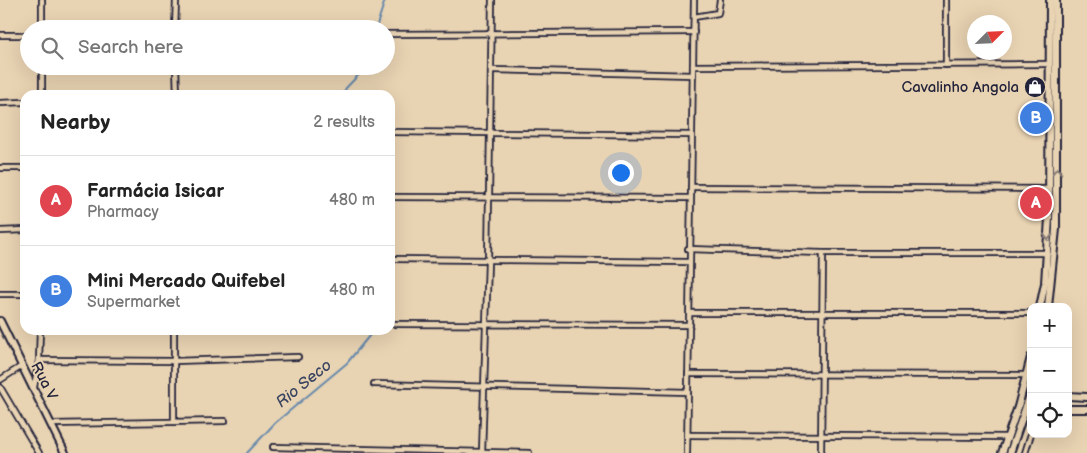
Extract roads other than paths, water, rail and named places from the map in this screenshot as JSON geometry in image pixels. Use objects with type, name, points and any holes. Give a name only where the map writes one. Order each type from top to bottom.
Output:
[{"type":"main road","points":[[1041,303],[1048,253],[1050,189],[1050,0]]},
{"type":"main road","points":[[1048,303],[1056,229],[1056,0]]},
{"type":"main road","name":"Rua V","points":[[0,321],[52,424],[64,453]]},
{"type":"main road","points":[[1002,453],[1027,371]]},
{"type":"main road","points":[[1072,396],[1087,397]]},
{"type":"main road","points":[[1072,409],[1087,409]]},
{"type":"main road","points":[[1010,453],[1027,411]]},
{"type":"street","points":[[42,0],[42,20]]},
{"type":"street","points":[[176,0],[176,20]]},
{"type":"street","points":[[482,453],[488,261],[492,0]]},
{"type":"street","points":[[687,453],[690,325],[688,250],[694,0]]},
{"type":"street","points":[[694,17],[718,13],[720,0]]},
{"type":"street","points":[[946,0],[946,65]]},
{"type":"street","points":[[395,34],[694,32]]},
{"type":"street","points":[[0,35],[20,35]]},
{"type":"street","points":[[693,66],[1049,64]]},
{"type":"street","points":[[491,70],[693,75]]},
{"type":"street","points":[[42,75],[42,90]]},
{"type":"street","points":[[176,75],[177,90]]},
{"type":"street","points":[[0,102],[20,102]]},
{"type":"street","points":[[395,132],[691,135]]},
{"type":"street","points":[[0,168],[20,168]]},
{"type":"street","points":[[691,187],[1050,189]]},
{"type":"street","points":[[395,197],[489,195],[690,198]]},
{"type":"street","points":[[0,231],[20,230]]},
{"type":"street","points":[[688,250],[823,253],[1048,253]]},
{"type":"street","points":[[821,453],[823,253]]},
{"type":"street","points":[[395,260],[688,262]]},
{"type":"street","points":[[0,294],[20,294]]},
{"type":"street","points":[[690,313],[1027,314]]},
{"type":"street","points":[[395,324],[690,325]]},
{"type":"street","points":[[34,387],[39,360],[40,335]]},
{"type":"street","points":[[174,335],[174,422]]},
{"type":"street","points":[[39,360],[174,361],[298,357]]},
{"type":"street","points":[[0,380],[22,366]]},
{"type":"street","points":[[688,374],[1026,375]]},
{"type":"street","points":[[374,384],[688,392]]},
{"type":"street","points":[[0,387],[38,453]]},
{"type":"street","points":[[52,424],[225,421]]},
{"type":"street","points":[[687,435],[1008,437]]},
{"type":"street","points":[[1025,453],[1031,438]]},
{"type":"street","points":[[273,448],[529,453]]},
{"type":"waterway","name":"Rio Seco","points":[[379,20],[385,0]]},
{"type":"waterway","name":"Rio Seco","points":[[345,90],[358,75]]},
{"type":"waterway","name":"Rio Seco","points":[[247,453],[275,423],[347,363],[370,335]]},
{"type":"place","name":"Cavalinho Angola","points":[[1035,87]]},
{"type":"place","name":"Mini Mercado Quifebel","points":[[1036,118]]},
{"type":"place","name":"Farmácia Isicar","points":[[1036,203]]}]
